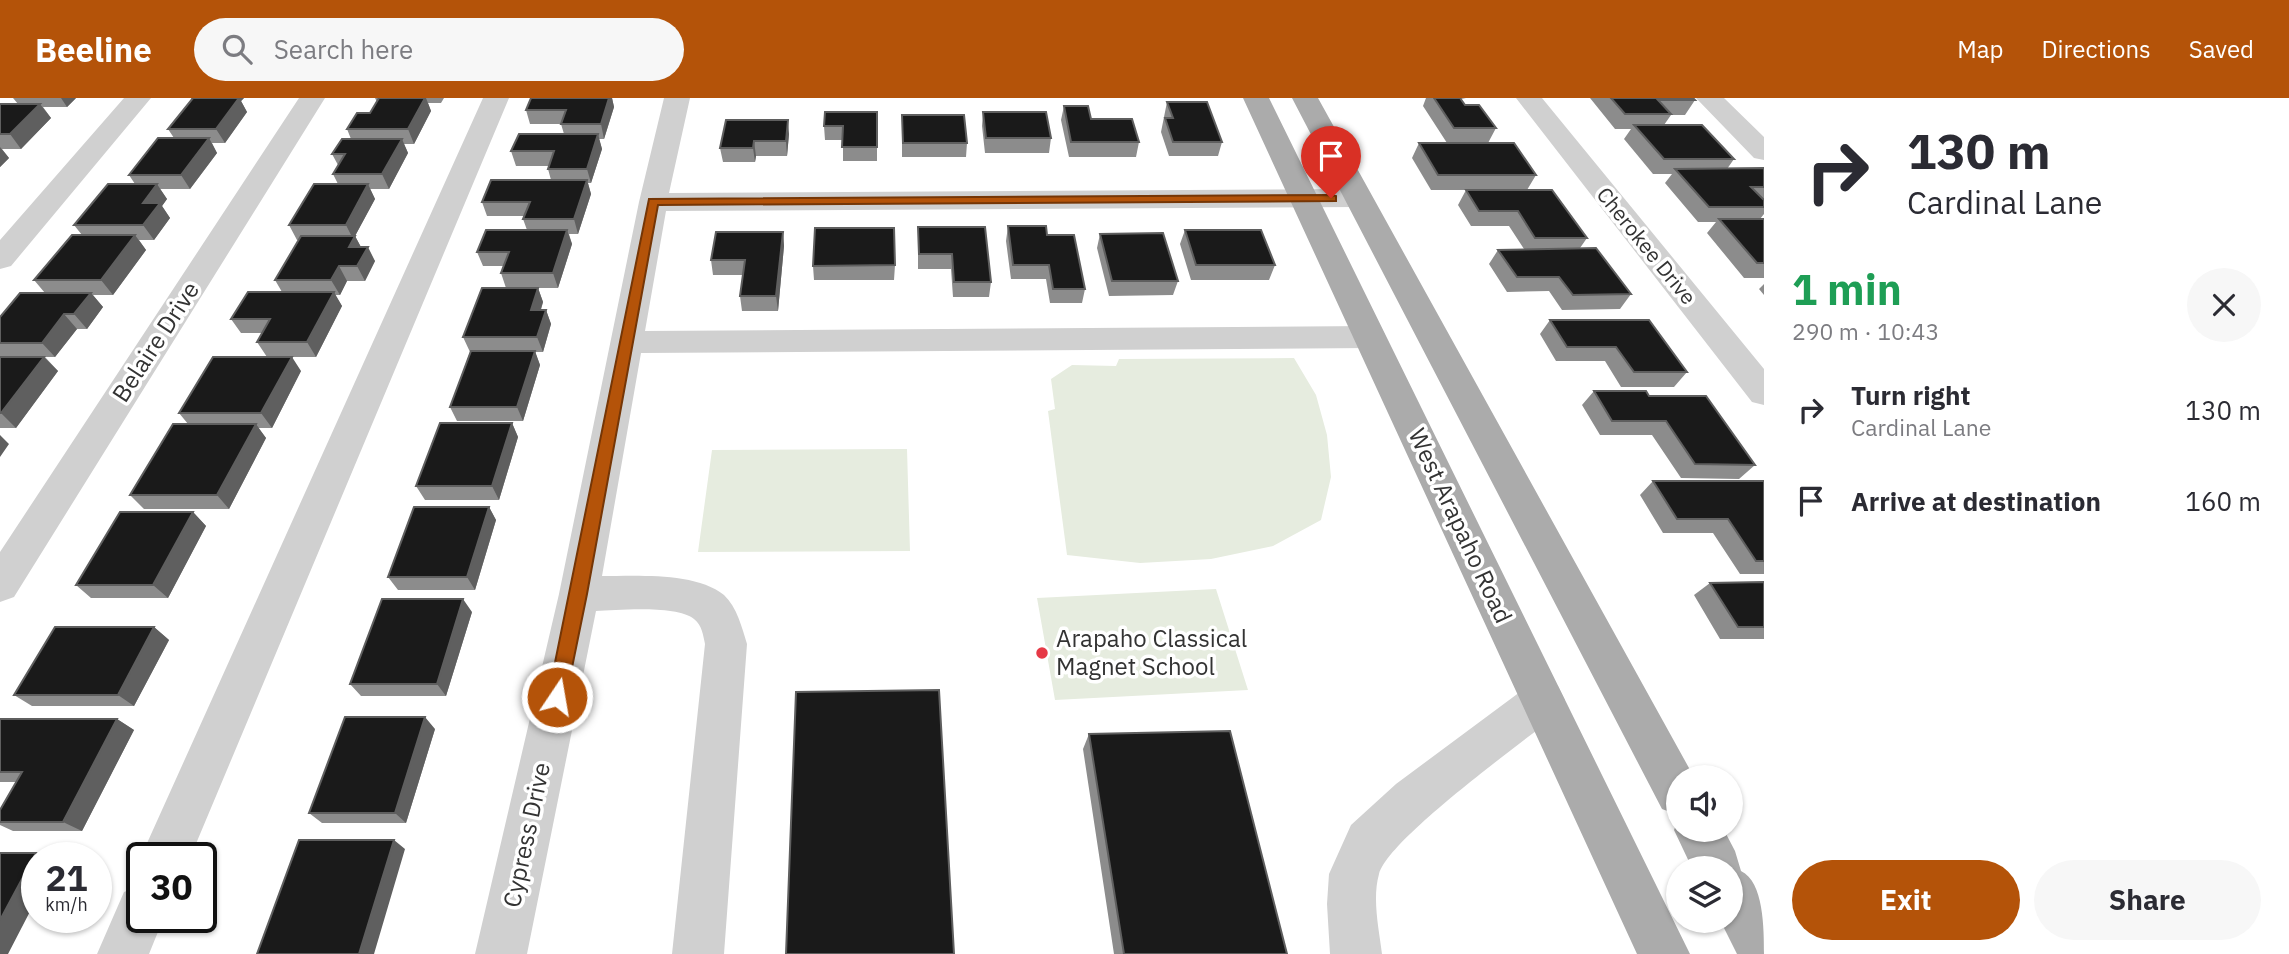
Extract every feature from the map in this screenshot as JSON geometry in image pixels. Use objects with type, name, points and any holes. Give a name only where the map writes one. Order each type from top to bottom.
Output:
[{"type":"main road","name":"West Arapaho Road","points":[[1256,98],[1664,954]]},
{"type":"main road","points":[[1305,98],[1666,771]]},
{"type":"main road","points":[[1743,914],[1764,953]]},
{"type":"street","points":[[0,260],[138,98]]},
{"type":"street","name":"Belaire Drive","points":[[0,585],[312,98]]},
{"type":"street","points":[[172,842],[496,98]]},
{"type":"street","name":"Cypress Drive","points":[[501,954],[579,594],[653,202],[677,98]]},
{"type":"street","name":"Cherokee Drive","points":[[1529,98],[1764,393]]},
{"type":"street","points":[[1709,98],[1764,152]]},
{"type":"street","points":[[653,202],[1359,198]]},
{"type":"street","points":[[627,342],[1370,337]]},
{"type":"street","points":[[579,594],[680,595],[707,604],[720,621],[726,644],[698,954]]},
{"type":"street","points":[[1356,954],[1352,904],[1354,874],[1368,842],[1413,800],[1543,700]]},
{"type":"street","points":[[122,954],[132,933]]},
{"type":"shaded area","points":[[1294,358],[1316,395],[1327,435],[1331,477],[1321,520],[1273,546],[1211,559],[1140,563],[1067,555],[1048,411],[1055,409],[1051,379],[1072,365],[1116,366],[1119,359]]},
{"type":"shaded area","points":[[907,449],[910,551],[698,552],[712,450]]},
{"type":"shaded area","points":[[1216,589],[1248,690],[1055,700],[1037,598]]},
{"type":"building","points":[[193,98],[239,98],[216,129],[168,129]]},
{"type":"building","points":[[379,98],[425,98],[408,129],[347,129],[357,113],[370,113]]},
{"type":"building","points":[[531,98],[609,98],[601,124],[561,124],[566,110],[526,110]]},
{"type":"building","points":[[1434,98],[1460,98],[1465,105],[1479,105],[1496,128],[1454,128]]},
{"type":"building","points":[[1611,98],[1695,100],[1658,100],[1671,114],[1625,114]]},
{"type":"building","points":[[1167,102],[1207,102],[1222,142],[1173,142],[1165,118],[1173,118]]},
{"type":"building","points":[[0,104],[40,104],[10,134],[0,134]]},
{"type":"building","points":[[1064,106],[1088,106],[1091,119],[1132,119],[1139,142],[1071,142]]},
{"type":"building","points":[[825,112],[877,112],[877,147],[842,147],[843,126],[824,126]]},
{"type":"building","points":[[983,112],[1046,112],[1051,138],[986,138]]},
{"type":"building","points":[[902,115],[964,115],[967,143],[903,143]]},
{"type":"building","points":[[726,120],[788,120],[786,141],[754,141],[753,148],[720,148]]},
{"type":"building","points":[[1634,125],[1702,125],[1734,159],[1664,159]]},
{"type":"building","points":[[519,134],[598,134],[587,169],[548,169],[554,151],[511,151]]},
{"type":"building","points":[[158,138],[209,138],[181,175],[129,175]]},
{"type":"building","points":[[342,139],[402,139],[382,174],[333,174],[345,154],[332,154]]},
{"type":"building","points":[[1419,143],[1514,143],[1536,175],[1438,175]]},
{"type":"building","points":[[1764,168],[1764,187],[1751,187],[1764,200],[1764,207],[1709,207],[1675,169]]},
{"type":"building","points":[[491,180],[587,180],[574,219],[523,219],[530,202],[482,202]]},
{"type":"building","points":[[108,184],[157,184],[143,203],[160,203],[143,225],[74,225]]},
{"type":"building","points":[[314,184],[368,184],[346,225],[289,225]]},
{"type":"building","points":[[1466,190],[1552,190],[1587,238],[1535,238],[1518,211],[1479,211]]},
{"type":"building","points":[[1719,219],[1764,219],[1764,263],[1757,263]]},
{"type":"building","points":[[1008,226],[1046,226],[1047,235],[1074,235],[1085,289],[1053,289],[1049,265],[1013,265]]},
{"type":"building","points":[[918,227],[985,227],[991,282],[954,282],[952,254],[919,254]]},
{"type":"building","points":[[815,228],[894,228],[895,265],[813,266]]},
{"type":"building","points":[[486,230],[567,230],[553,273],[501,273],[509,252],[477,252]]},
{"type":"building","points":[[1185,230],[1261,230],[1275,265],[1196,265]]},
{"type":"building","points":[[716,232],[783,232],[776,296],[740,296],[745,260],[711,260]]},
{"type":"building","points":[[1163,233],[1178,281],[1112,281],[1100,234]]},
{"type":"building","points":[[72,235],[135,235],[101,280],[34,280]]},
{"type":"building","points":[[301,236],[355,236],[349,247],[368,247],[357,266],[339,266],[331,280],[275,280]]},
{"type":"building","points":[[1596,248],[1631,294],[1573,295],[1559,277],[1517,277],[1498,250]]},
{"type":"building","points":[[482,288],[538,288],[531,310],[546,310],[537,337],[463,337]]},
{"type":"building","points":[[248,292],[334,292],[307,342],[257,342],[270,319],[231,319]]},
{"type":"building","points":[[20,293],[91,293],[74,314],[64,314],[42,343],[0,343],[0,317]]},
{"type":"building","points":[[1550,320],[1649,320],[1687,372],[1634,372],[1616,347],[1567,347]]},
{"type":"building","points":[[471,351],[535,351],[517,407],[450,407]]},
{"type":"building","points":[[0,357],[44,357],[1,413],[0,413]]},
{"type":"building","points":[[213,357],[292,357],[261,413],[179,413]]},
{"type":"building","points":[[1594,391],[1646,391],[1649,396],[1706,396],[1755,465],[1695,464],[1666,421],[1612,421]]},
{"type":"building","points":[[440,423],[512,423],[492,486],[416,486]]},
{"type":"building","points":[[173,424],[256,424],[217,495],[130,495]]},
{"type":"building","points":[[1653,481],[1764,481],[1764,561],[1756,561],[1728,519],[1677,519]]},
{"type":"building","points":[[414,507],[489,507],[467,577],[388,577]]},
{"type":"building","points":[[120,512],[193,512],[153,585],[76,585]]},
{"type":"building","points":[[1764,582],[1764,627],[1738,627],[1710,583]]},
{"type":"building","points":[[382,599],[463,599],[437,684],[350,684]]},
{"type":"building","points":[[55,627],[154,627],[118,695],[14,695]]},
{"type":"building","points":[[939,690],[954,954],[786,954],[796,692]]},
{"type":"building","points":[[345,717],[425,717],[395,813],[309,813]]},
{"type":"building","points":[[0,719],[117,719],[63,822],[0,822],[0,810],[22,772],[0,772]]},
{"type":"building","points":[[1230,731],[1287,954],[1124,954],[1089,734]]},
{"type":"building","points":[[299,840],[394,840],[359,954],[257,954]]},
{"type":"building","points":[[0,853],[21,853],[21,881],[0,920]]},
{"type":"place","name":"Arapaho Classical Magnet School","points":[[1042,653]]},
{"type":"route","points":[[557,697],[653,202],[1331,198]]}]
